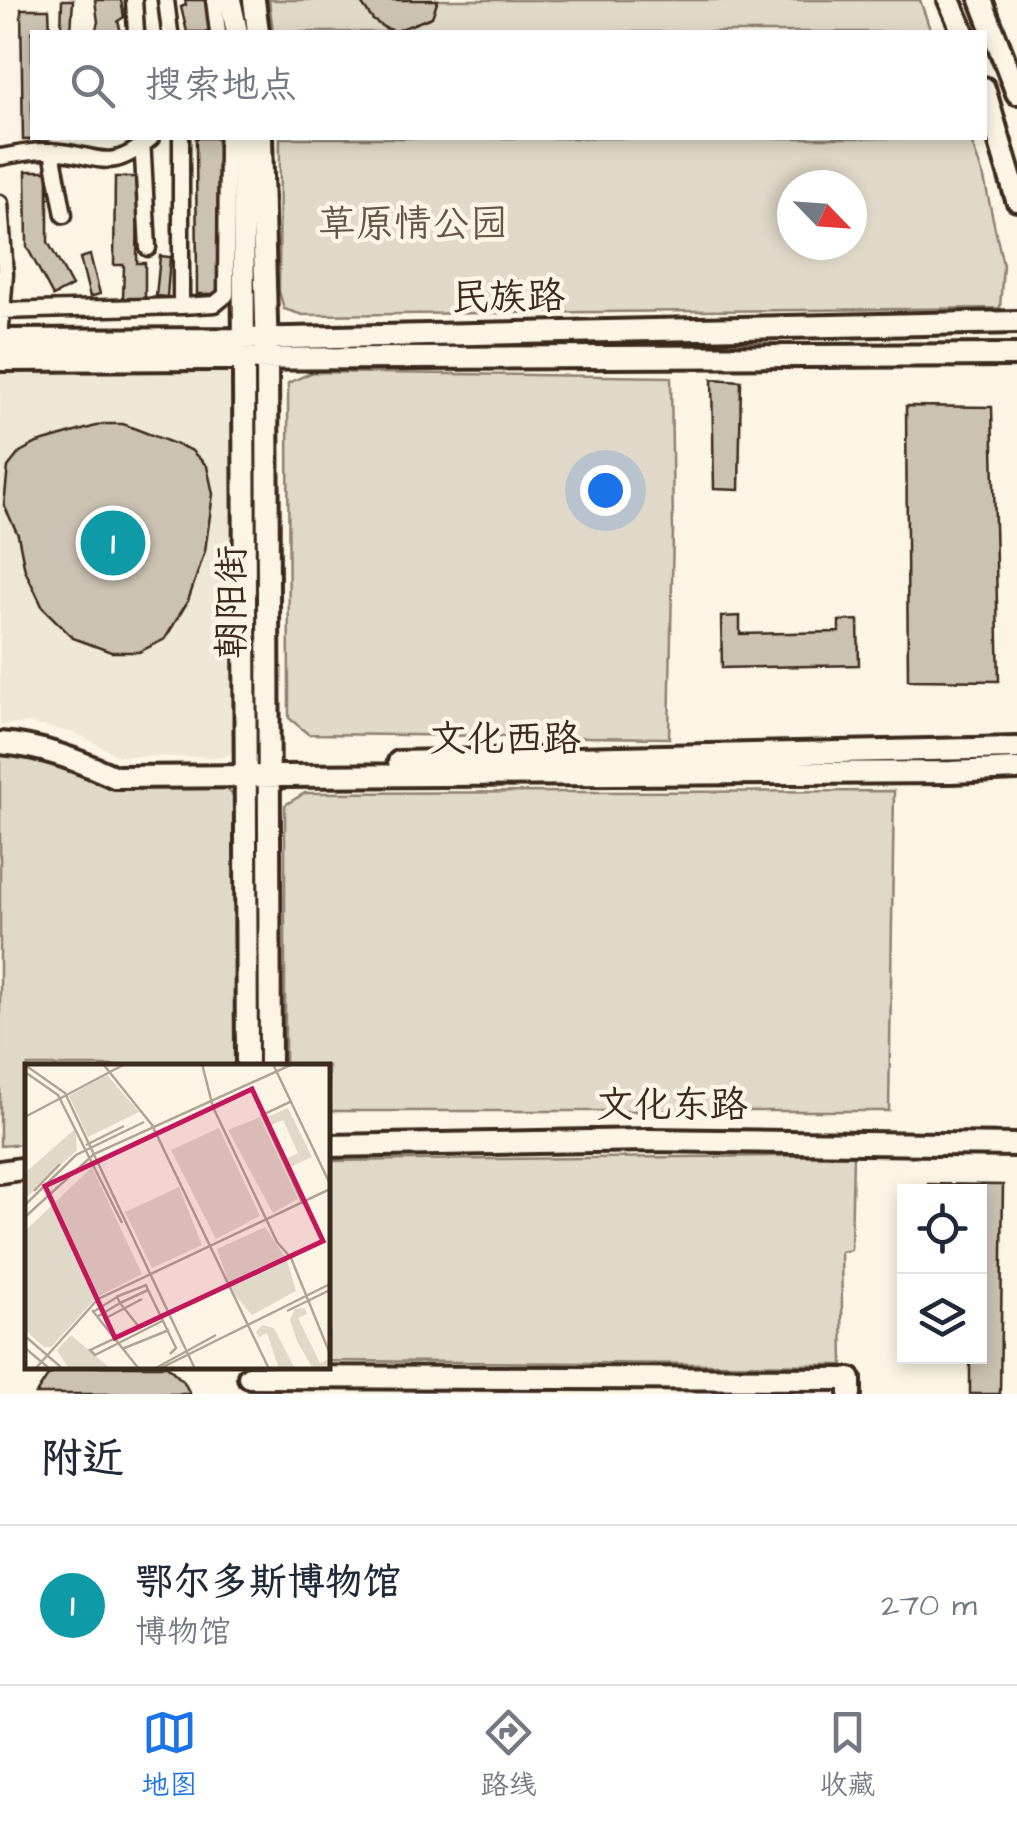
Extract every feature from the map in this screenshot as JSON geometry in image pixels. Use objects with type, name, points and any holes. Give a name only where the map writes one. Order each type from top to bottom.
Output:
[{"type":"street","points":[[134,0],[136,30]]},
{"type":"street","points":[[166,0],[170,30]]},
{"type":"street","points":[[214,0],[218,30]]},
{"type":"street","points":[[230,0],[238,30]]},
{"type":"street","points":[[254,0],[258,30]]},
{"type":"street","points":[[950,0],[962,30]]},
{"type":"street","points":[[982,0],[1017,93]]},
{"type":"street","points":[[987,98],[1017,200]]},
{"type":"street","points":[[0,157],[52,151],[114,162],[145,140]]},
{"type":"street","points":[[145,140],[148,248]]},
{"type":"street","points":[[181,306],[182,140]]},
{"type":"street","points":[[0,310],[215,304],[226,294],[227,140]]},
{"type":"street","name":"朝阳街","points":[[242,140],[247,1064]]},
{"type":"street","name":"朝阳街","points":[[261,140],[270,1064]]},
{"type":"street","points":[[52,151],[64,215]]},
{"type":"street","points":[[0,203],[5,274],[0,340]]},
{"type":"street","name":"民族路","points":[[0,360],[1017,322]]},
{"type":"street","name":"民族路","points":[[0,340],[244,349]]},
{"type":"street","name":"民族路","points":[[266,348],[1017,355]]},
{"type":"street","name":"文化西路","points":[[0,740],[38,737],[115,766],[245,771],[1017,769]]},
{"type":"street","name":"文化西路","points":[[268,771],[1017,748]]},
{"type":"street","name":"文化东路","points":[[330,1135],[648,1130],[1017,1134]]},
{"type":"street","name":"文化东路","points":[[330,1146],[648,1140],[1017,1144]]},
{"type":"street","points":[[0,1176],[25,1169]]},
{"type":"street","points":[[0,1176],[25,1177]]},
{"type":"street","points":[[259,1379],[850,1379],[850,1394]]},
{"type":"shaded area","points":[[221,367],[239,381],[238,747],[225,757],[118,756],[80,735],[30,723],[0,725],[0,369]]},
{"type":"green space","points":[[269,0],[920,0],[930,30],[273,30]]},
{"type":"green space","name":"草原情公园","points":[[280,140],[971,140],[984,178],[1003,265],[1000,308],[303,315],[284,309],[279,291]]},
{"type":"green space","points":[[313,372],[671,377],[669,738],[308,734],[289,718],[288,383]]},
{"type":"green space","points":[[0,755],[62,765],[109,786],[226,788],[235,797],[236,1064],[25,1064],[25,1144],[0,1146]]},
{"type":"green space","points":[[894,791],[889,1111],[330,1111],[330,1064],[285,1064],[285,805],[305,793]]},
{"type":"green space","points":[[853,1155],[851,1250],[841,1252],[843,1365],[330,1361],[330,1161]]},
{"type":"building","points":[[62,0],[73,0],[71,30],[61,30]]},
{"type":"building","points":[[95,0],[121,0],[124,17],[118,21],[120,30],[96,30]]},
{"type":"building","points":[[185,0],[211,0],[206,2],[212,30],[187,30],[181,7],[186,5]]},
{"type":"building","points":[[359,0],[438,0],[432,17],[392,30],[373,20]]},
{"type":"building","points":[[21,9],[49,9],[50,30],[30,30],[30,140],[23,140]]},
{"type":"building","points":[[196,140],[220,140],[221,294],[197,294]]},
{"type":"building","points":[[26,171],[48,171],[48,242],[72,286],[53,296],[27,247]]},
{"type":"building","points":[[115,177],[138,177],[137,263],[145,263],[145,299],[123,299],[124,265],[114,265]]},
{"type":"building","points":[[90,255],[100,294],[90,297],[80,258]]},
{"type":"building","points":[[160,256],[170,257],[167,297],[156,296]]},
{"type":"building","points":[[712,379],[741,381],[739,490],[714,489]]},
{"type":"building","points":[[906,406],[992,407],[999,681],[908,680]]},
{"type":"building","points":[[103,424],[123,424],[191,450],[207,466],[213,494],[205,551],[188,601],[165,639],[139,652],[111,652],[73,638],[43,608],[25,570],[18,535],[4,505],[8,467],[20,452],[37,443]]},
{"type":"building","points":[[740,616],[740,634],[839,632],[839,621],[858,620],[859,665],[722,668],[721,617]]},
{"type":"building","points":[[987,1185],[1003,1185],[1000,1394],[970,1394],[970,1364],[987,1364]]},
{"type":"building","points":[[57,1369],[170,1369],[190,1394],[36,1394]]},
{"type":"place","name":"鄂尔多斯博物馆","points":[[113,543]]}]
